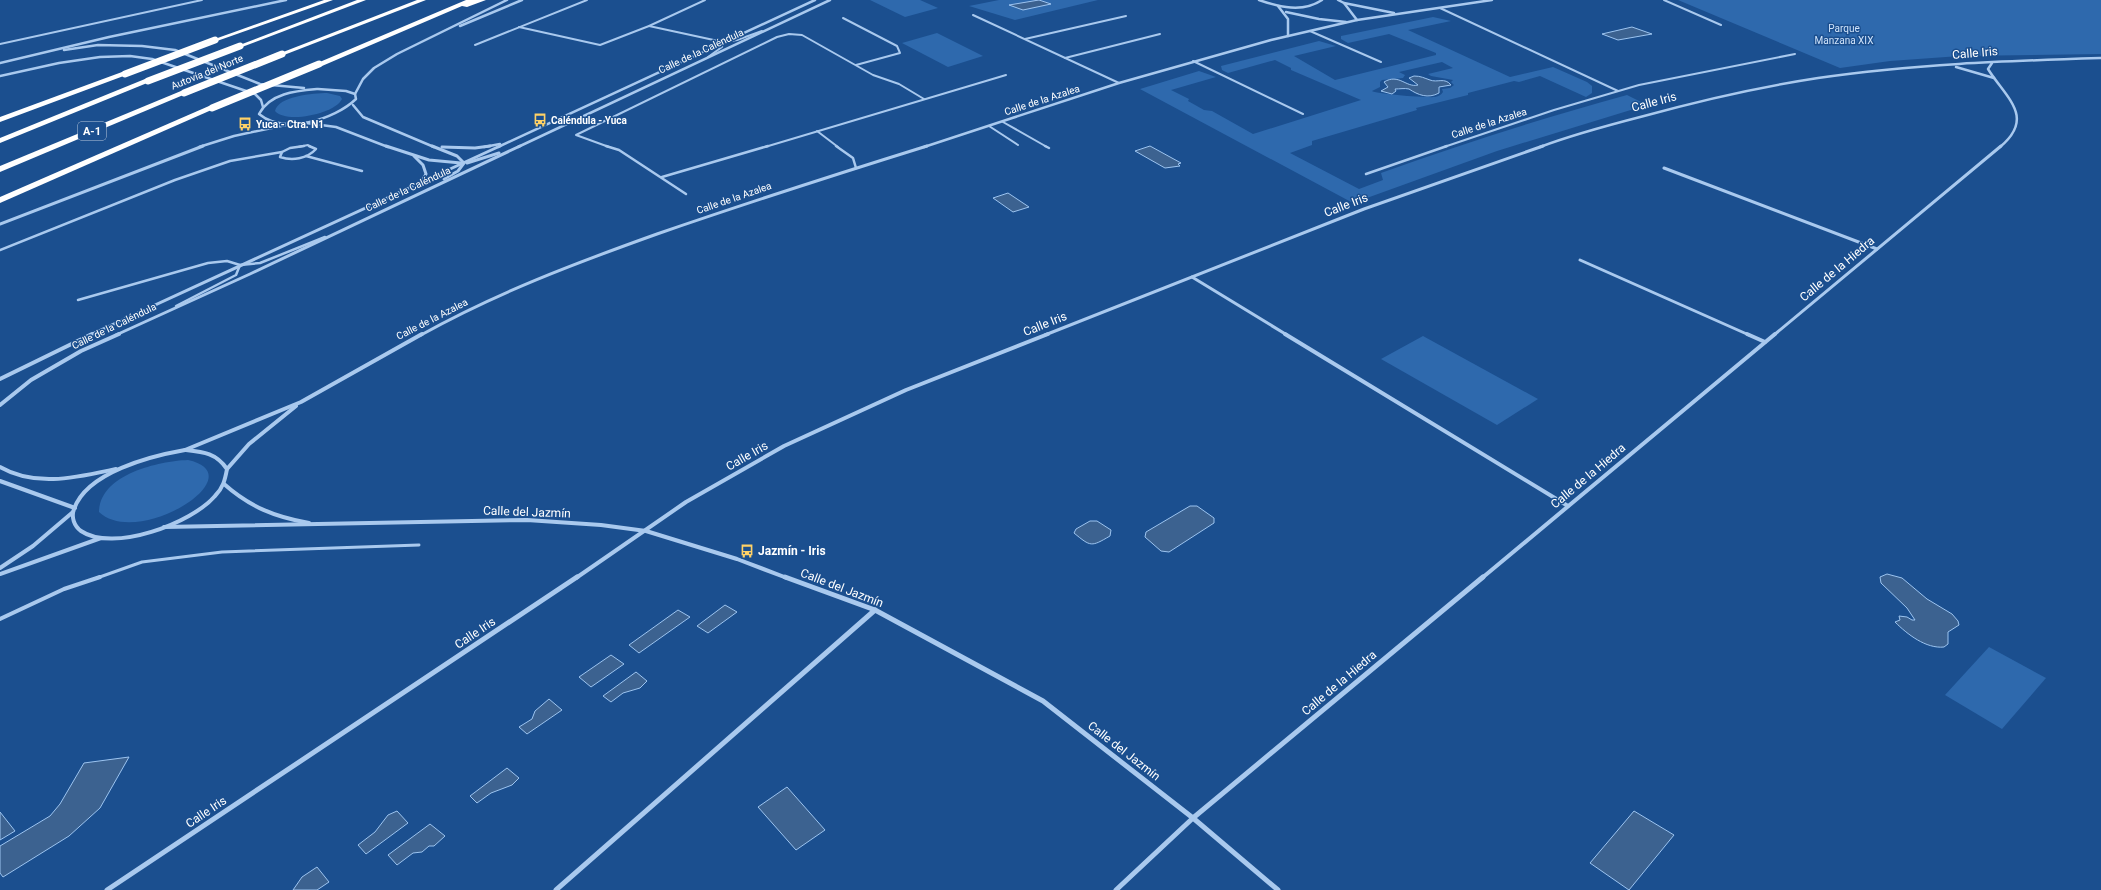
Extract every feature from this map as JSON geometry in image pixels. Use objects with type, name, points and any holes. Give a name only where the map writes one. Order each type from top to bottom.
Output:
[{"type":"highway","points":[[0,120],[215,40],[330,0]]},
{"type":"highway","name":"Autovía del Norte","points":[[0,141],[134,86],[363,0]]},
{"type":"highway","name":"Autovía del Norte","points":[[0,168],[282,54],[423,0]]},
{"type":"highway","points":[[0,200],[212,108],[471,0]]},
{"type":"highway","points":[[412,25],[483,0]]},
{"type":"highway","points":[[0,132],[134,86]]},
{"type":"street","points":[[0,63],[109,37],[286,0]]},
{"type":"street","points":[[432,38],[507,0]]},
{"type":"street","points":[[0,224],[185,151],[234,136],[332,115],[353,105],[356,99],[355,94],[363,79],[374,68],[397,54],[522,0]]},
{"type":"street","name":"Calle de la Caléndula","points":[[0,379],[422,181],[464,163],[815,0]]},
{"type":"street","name":"Calle de la Caléndula","points":[[0,405],[31,380],[57,364],[174,307],[250,274],[430,187],[488,162],[522,144],[830,0]]},
{"type":"street","points":[[1259,0],[1276,5],[1311,6],[1322,0]]},
{"type":"street","points":[[1338,0],[1367,9],[1398,14]]},
{"type":"street","name":"Calle de la Azalea","points":[[185,450],[301,402],[424,333],[515,288],[587,259],[758,198],[1004,122],[1119,83],[1193,61],[1288,36],[1357,20],[1492,0]]},
{"type":"street","points":[[1344,3],[1357,20]]},
{"type":"street","points":[[1276,5],[1286,12],[1319,19],[1350,22]]},
{"type":"street","points":[[1286,12],[1290,25],[1288,36]]},
{"type":"street","points":[[36,55],[98,45],[142,46],[175,50],[260,84],[313,89],[340,88],[355,94]]},
{"type":"street","points":[[0,76],[59,63],[100,57],[130,56],[152,59],[255,94],[261,100],[263,106]]},
{"type":"street","name":"Calle Iris","points":[[107,890],[646,532],[686,502],[784,446],[906,390],[1364,209],[1570,136],[1665,109],[1740,91],[1847,74],[2007,61],[2101,58]]},
{"type":"street","points":[[1992,63],[1988,69],[1994,78]]},
{"type":"street","points":[[1942,66],[1963,68],[1994,78]]},
{"type":"street","name":"Calle de la Hiedra","points":[[1116,890],[1193,818],[2009,139],[2017,128],[2017,117],[2009,96],[1994,78]]},
{"type":"street","points":[[294,123],[266,121],[259,114],[263,106],[283,96],[313,89]]},
{"type":"street","points":[[353,105],[363,117],[437,146],[457,156],[464,163]]},
{"type":"street","points":[[301,122],[335,127],[414,155],[445,163],[464,163],[481,160],[522,144]]},
{"type":"street","points":[[437,146],[475,148],[511,141]]},
{"type":"street","points":[[414,155],[423,165],[426,174],[422,181]]},
{"type":"street","points":[[430,187],[458,171],[464,163]]},
{"type":"street","points":[[1664,168],[1877,249]]},
{"type":"street","points":[[1580,260],[1765,342]]},
{"type":"street","points":[[1192,277],[1568,506]]},
{"type":"street","name":"Calle de la Azalea","points":[[227,469],[250,444],[301,402]]},
{"type":"street","points":[[0,467],[17,475],[46,478],[70,477],[121,468],[161,454],[185,450],[207,452],[220,458],[227,469],[224,484],[204,506],[184,518],[143,534],[120,538],[101,538],[83,532],[74,524],[74,510]]},
{"type":"street","points":[[0,568],[33,546],[74,510],[81,497],[99,480],[121,468]]},
{"type":"street","points":[[0,481],[74,510]]},
{"type":"street","name":"Calle del Jazmín","points":[[224,484],[235,495],[262,512],[278,518],[319,525]]},
{"type":"street","name":"Calle del Jazmín","points":[[164,527],[527,520],[601,525],[646,532],[737,559],[875,610],[1043,701],[1193,818],[1278,890]]},
{"type":"street","points":[[0,574],[101,538]]},
{"type":"street","points":[[556,890],[875,610]]},
{"type":"lane","points":[[0,43],[193,0]]},
{"type":"lane","points":[[0,43],[202,0]]},
{"type":"lane","points":[[475,45],[587,0]]},
{"type":"lane","points":[[519,27],[600,45],[649,26],[705,0]]},
{"type":"lane","points":[[1664,0],[1721,24]]},
{"type":"lane","points":[[1440,8],[1618,91]]},
{"type":"lane","points":[[973,15],[1119,83]]},
{"type":"lane","points":[[1025,39],[1126,16]]},
{"type":"lane","points":[[843,18],[897,46],[900,53],[856,65]]},
{"type":"lane","points":[[649,26],[723,42],[737,40],[781,24]]},
{"type":"lane","points":[[1310,31],[1381,62]]},
{"type":"lane","points":[[686,194],[619,150],[576,135],[777,37],[789,34],[802,35],[873,75],[899,84],[924,99]]},
{"type":"lane","points":[[1066,58],[1160,34]]},
{"type":"lane","points":[[706,58],[722,47],[723,42]]},
{"type":"lane","name":"Calle de la Azalea","points":[[1366,174],[1495,129],[1618,91],[1709,70],[1795,54]]},
{"type":"lane","points":[[1193,61],[1303,114]]},
{"type":"lane","points":[[662,177],[1006,75]]},
{"type":"lane","points":[[1004,122],[1049,148]]},
{"type":"lane","points":[[989,126],[1018,145]]},
{"type":"lane","points":[[817,131],[853,158],[856,168]]},
{"type":"lane","points":[[0,250],[175,180],[230,161],[282,152],[296,146],[308,145],[315,147],[315,152],[306,156],[286,159],[280,156],[282,152]]},
{"type":"lane","points":[[306,156],[362,171]]},
{"type":"lane","points":[[78,300],[208,263],[227,261],[240,266],[269,261],[339,231]]},
{"type":"lane","points":[[174,307],[236,275],[240,266]]},
{"type":"lane","points":[[0,619],[64,589],[142,562],[222,552],[419,545]]},
{"type":"green space","points":[[870,0],[920,0],[938,8],[905,17]]},
{"type":"green space","points":[[999,0],[1098,0],[1015,20],[969,6]]},
{"type":"green space","name":"Parque Manzana XIX","points":[[1678,0],[2101,0],[2101,54],[1960,56],[1890,61],[1840,68]]},
{"type":"green space","points":[[1433,17],[1451,21],[1408,30],[1510,77],[1553,67],[1587,82],[1592,86],[1592,93],[1586,97],[1540,76],[1519,82],[1514,81],[1468,93],[1468,95],[1416,108],[1417,110],[1312,141],[1312,145],[1290,153],[1359,189],[1383,180],[1381,173],[1534,122],[1627,95],[1647,105],[1497,151],[1353,203],[1140,89],[1199,71],[1216,77],[1171,90],[1189,99],[1188,101],[1204,110],[1212,111],[1253,134],[1361,100],[1291,70],[1291,68],[1275,60],[1228,73],[1222,70],[1221,66],[1319,41],[1336,46],[1294,56],[1335,80],[1436,55],[1436,53],[1389,34],[1348,43],[1341,39],[1341,36]],"holes":[[[1442,62],[1453,68],[1428,74],[1431,76],[1453,80],[1451,82],[1454,85],[1450,88],[1442,89],[1443,92],[1436,97],[1402,96],[1372,91],[1380,87],[1380,82],[1382,80],[1403,78],[1405,75],[1399,72]]]},
{"type":"green space","points":[[937,33],[983,56],[948,67],[902,43]]},
{"type":"green space","points":[[327,93],[340,96],[342,99],[338,104],[321,113],[310,116],[289,117],[281,115],[275,111],[283,102],[297,96]]},
{"type":"green space","points":[[1423,336],[1538,399],[1497,425],[1381,359]]},
{"type":"green space","points":[[188,460],[205,468],[208,480],[200,493],[184,506],[162,516],[139,522],[117,521],[99,512],[102,499],[109,488],[132,472],[161,463]]},
{"type":"green space","points":[[1989,647],[2046,678],[2002,729],[1945,695]]},
{"type":"shaded area","points":[[1039,0],[1051,4],[1023,10],[1009,5]]},
{"type":"shaded area","points":[[1632,27],[1652,34],[1618,40],[1602,34]]},
{"type":"shaded area","points":[[1414,76],[1433,81],[1446,81],[1451,85],[1439,87],[1439,93],[1431,96],[1416,93],[1409,89],[1395,89],[1396,91],[1392,94],[1381,91],[1388,87],[1384,82],[1394,79],[1410,85],[1418,85],[1409,78]]},
{"type":"shaded area","points":[[1150,146],[1181,163],[1178,164],[1180,166],[1165,168],[1135,151]]},
{"type":"shaded area","points":[[1008,193],[1029,207],[1013,212],[993,198]]},
{"type":"shaded area","points":[[1190,506],[1197,506],[1214,518],[1214,523],[1169,552],[1161,551],[1145,537],[1146,532]]},
{"type":"shaded area","points":[[1090,521],[1097,521],[1111,530],[1110,536],[1095,544],[1091,544],[1084,541],[1074,533],[1076,529]]},
{"type":"shaded area","points":[[1887,574],[1902,578],[1927,599],[1952,614],[1958,621],[1959,625],[1948,632],[1948,644],[1944,647],[1930,646],[1911,636],[1895,622],[1900,620],[1899,616],[1915,620],[1907,608],[1881,583],[1880,577]]},
{"type":"shaded area","points":[[725,605],[737,612],[708,633],[697,626]]},
{"type":"shaded area","points":[[678,610],[690,617],[639,653],[629,645]]},
{"type":"shaded area","points":[[611,655],[624,664],[591,687],[579,677]]},
{"type":"shaded area","points":[[636,672],[647,681],[640,688],[623,693],[611,702],[603,696]]},
{"type":"shaded area","points":[[549,699],[562,710],[527,734],[519,727],[532,719],[535,711]]},
{"type":"shaded area","points":[[129,757],[100,808],[69,836],[3,877],[0,873],[0,846],[50,816],[60,804],[84,763]]},
{"type":"shaded area","points":[[507,768],[519,778],[512,785],[491,793],[477,803],[470,796]]},
{"type":"shaded area","points":[[787,787],[825,830],[796,850],[758,807]]},
{"type":"shaded area","points":[[397,811],[408,823],[366,854],[358,845],[375,832],[388,815]]},
{"type":"shaded area","points":[[1634,811],[1674,835],[1629,890],[1590,863]]},
{"type":"shaded area","points":[[0,812],[15,831],[0,840]]},
{"type":"shaded area","points":[[430,824],[445,836],[434,846],[429,846],[422,852],[413,853],[397,865],[388,855]]},
{"type":"shaded area","points":[[317,867],[329,882],[317,890],[293,890],[302,877]]},
{"type":"place","name":"Caléndula - Yuca","points":[[540,120]]},
{"type":"place","name":"Yuca - Ctra. N1","points":[[245,124]]},
{"type":"place","name":"Jazmín - Iris","points":[[747,551]]}]
